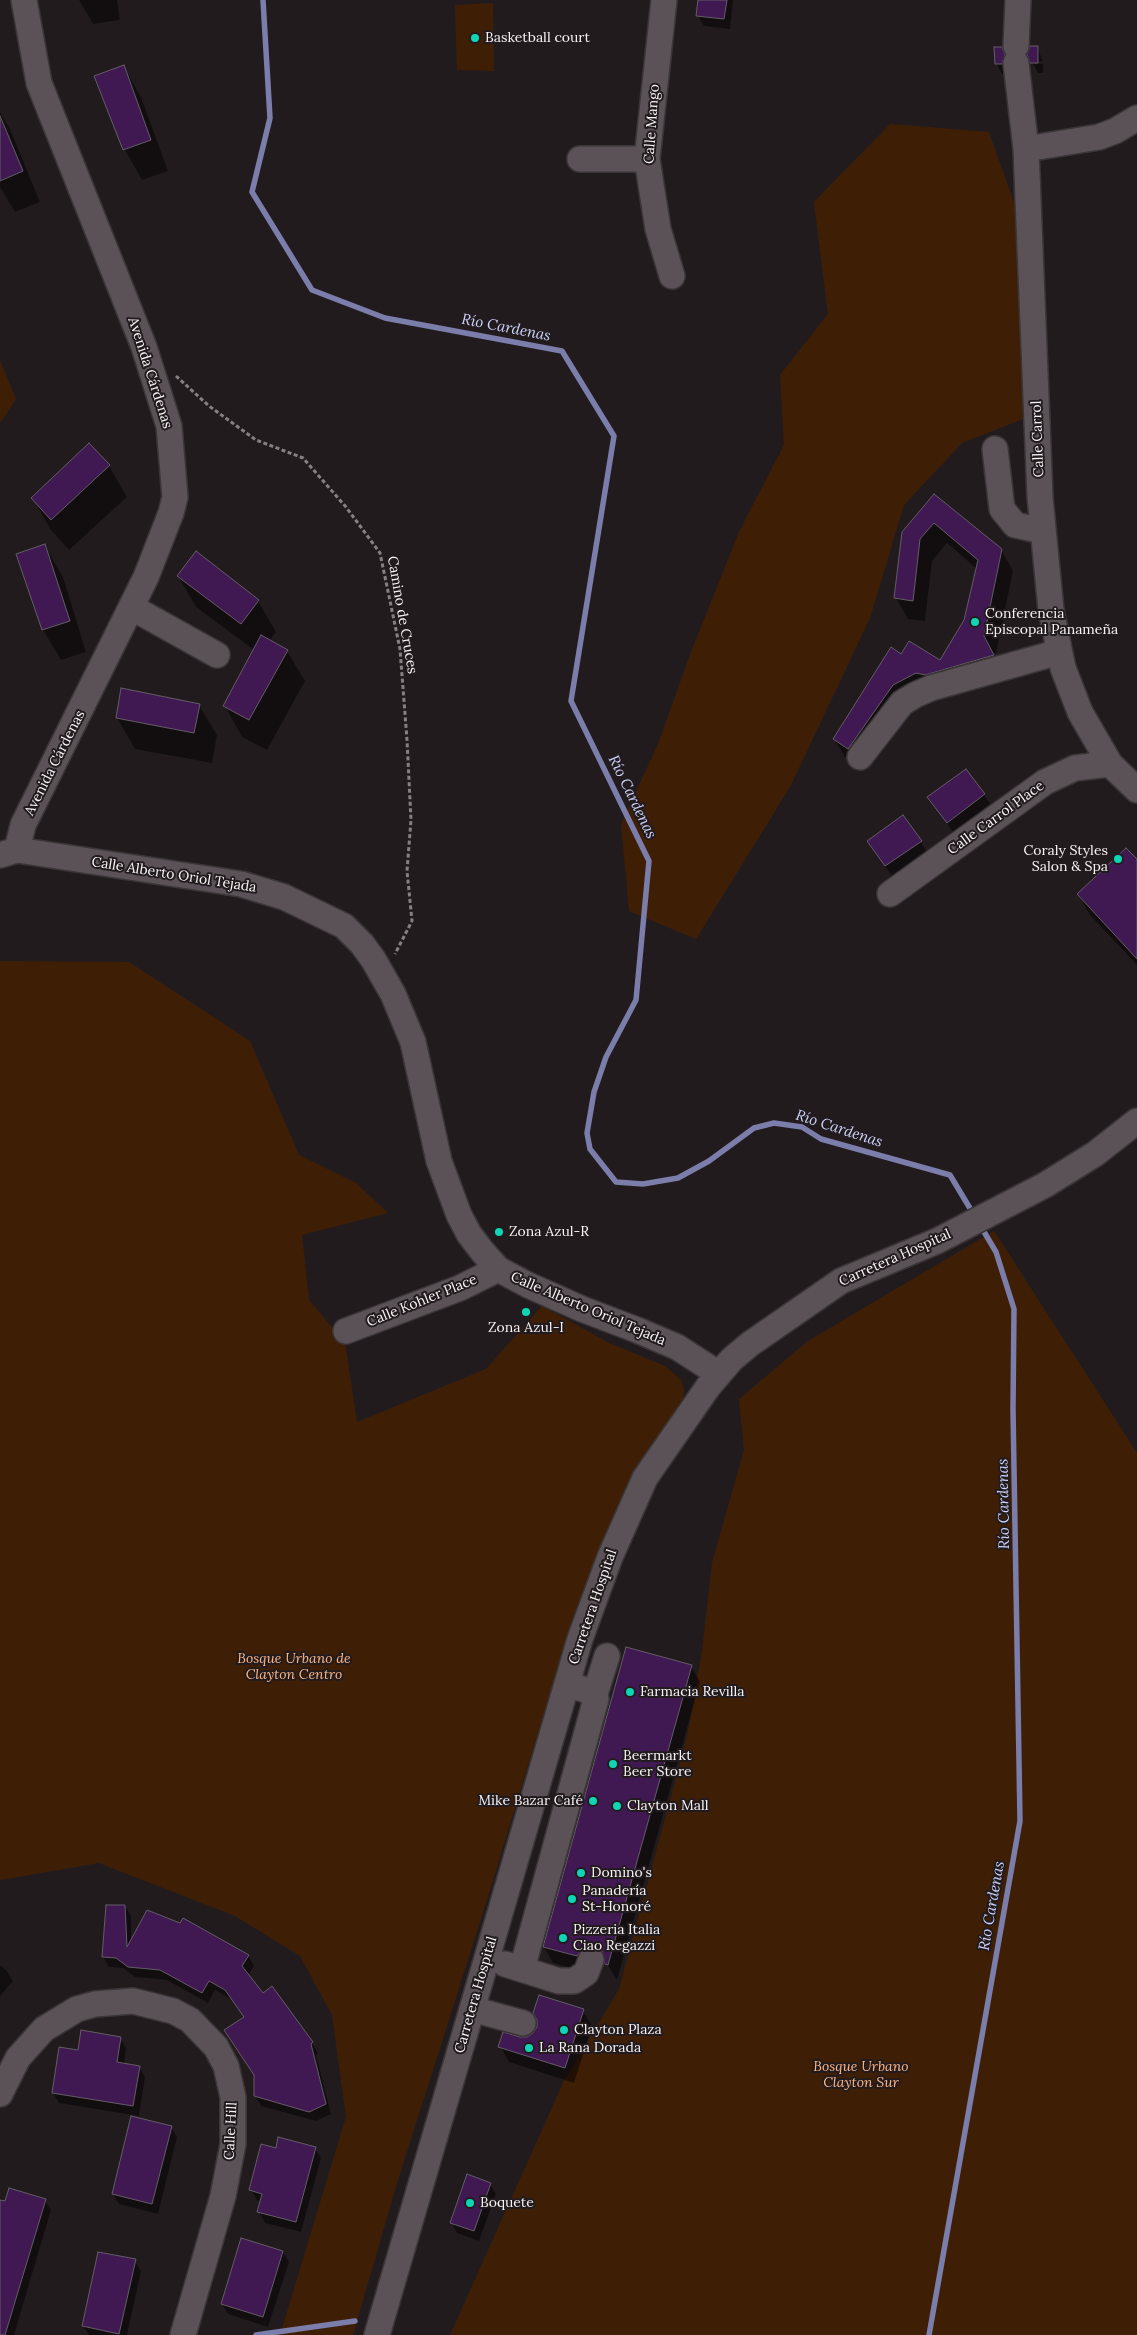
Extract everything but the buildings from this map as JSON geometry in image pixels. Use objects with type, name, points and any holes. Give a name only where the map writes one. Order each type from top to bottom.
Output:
[{"type":"street","name":"Avenida Cárdenas","points":[[8,852],[131,607],[153,559],[175,496],[169,426],[144,347],[40,82],[24,0]]},
{"type":"street","name":"Calle Mango","points":[[664,0],[647,158],[658,229],[672,276]]},
{"type":"street","name":"Calle Carrol","points":[[1018,0],[1016,55],[1026,149],[1044,531],[1051,610],[1059,652],[1080,712],[1110,764],[1137,790]]},
{"type":"street","points":[[1026,149],[1099,136],[1115,131],[1137,118]]},
{"type":"street","points":[[580,159],[647,158]]},
{"type":"street","points":[[995,449],[1002,508],[1015,526],[1044,531]]},
{"type":"street","points":[[131,607],[217,655]]},
{"type":"street","points":[[860,757],[902,702],[915,695],[931,688],[1059,652]]},
{"type":"street","name":"Calle Carrol Place","points":[[890,894],[1045,782],[1075,768],[1110,764]]},
{"type":"street","name":"Calle Alberto Oriol Tejada","points":[[8,852],[259,888],[284,897],[344,926],[362,944],[373,959],[393,994],[413,1042],[439,1161],[459,1215],[469,1234],[498,1269],[582,1309],[677,1347],[719,1374]]},
{"type":"street","name":"Carretera Hospital","points":[[377,2335],[567,1684],[593,1603],[624,1522],[645,1478],[719,1374],[750,1344],[841,1280],[937,1241],[1045,1185],[1095,1154],[1137,1120]]},
{"type":"street","name":"Calle Kohler Place","points":[[346,1331],[460,1288],[498,1269]]},
{"type":"street","points":[[677,1347],[712,1353],[732,1350],[750,1344]]},
{"type":"street","points":[[677,1347],[687,1362],[694,1380],[693,1409]]},
{"type":"street","points":[[522,1969],[596,1699],[595,1694],[607,1656]]},
{"type":"street","points":[[567,1684],[595,1694]]},
{"type":"street","points":[[486,1958],[559,1980],[574,1981],[586,1973],[591,1960]]},
{"type":"street","name":"Calle Hill","points":[[0,2094],[18,2058],[44,2030],[77,2009],[95,2004],[134,2001],[173,2011],[190,2020],[216,2047],[226,2066],[234,2097],[233,2144],[222,2196],[183,2335]]},
{"type":"street","points":[[472,2009],[524,2023]]},
{"type":"path","name":"Camino de Cruces","points":[[173,374],[209,406],[256,440],[303,458],[346,506],[380,553],[400,649],[411,820],[407,871],[412,921],[392,958]]},
{"type":"green space","name":"Basketball court","points":[[493,3],[494,71],[457,70],[455,5]]},
{"type":"green space","points":[[890,124],[989,132],[1037,268],[1028,417],[962,443],[904,505],[870,618],[790,787],[696,939],[629,911],[621,824],[658,744],[691,652],[739,532],[784,445],[780,375],[828,314],[814,202]]},
{"type":"green space","points":[[0,360],[16,399],[0,423]]},
{"type":"green space","name":"Bosque Urbano de Clayton Centro","points":[[0,961],[129,962],[250,1041],[299,1155],[356,1183],[388,1213],[302,1235],[309,1300],[345,1343],[357,1422],[486,1369],[542,1306],[609,1343],[665,1366],[682,1381],[683,1399],[643,1459],[616,1512],[570,1627],[487,1900],[397,2183],[353,2335],[280,2335],[346,2117],[332,2015],[300,1956],[235,1916],[99,1863],[0,1880]]},
{"type":"green space","name":"Bosque Urbano Clayton Sur","points":[[994,1231],[1137,1453],[1137,2335],[450,2335],[564,2081],[619,1989],[687,1737],[702,1651],[712,1563],[744,1450],[739,1399],[808,1341]]},
{"type":"waterway","name":"Río Cardenas","points":[[263,0],[270,118],[252,192],[312,290],[385,318],[562,351],[614,436],[571,701],[649,861],[636,1000],[606,1057],[594,1092],[587,1133],[590,1149],[616,1182],[643,1184],[678,1178],[709,1161],[754,1128],[774,1123],[802,1127],[821,1139],[950,1175],[974,1215]]},
{"type":"waterway","name":"Río Cardenas","points":[[929,2335],[1020,1821],[1013,1409],[1014,1309],[996,1252],[980,1225]]},
{"type":"waterway","points":[[256,2335],[355,2321]]},
{"type":"place","name":"Basketball court","points":[[475,38]]},
{"type":"place","name":"Conferencia Episcopal Panameña","points":[[975,622]]},
{"type":"place","name":"Coraly Styles Salon & Spa","points":[[1118,859]]},
{"type":"place","name":"Zona Azul-R","points":[[499,1232]]},
{"type":"place","name":"Zona Azul-I","points":[[526,1312]]},
{"type":"place","name":"Farmacia Revilla","points":[[630,1692]]},
{"type":"place","name":"Beermarkt Beer Store","points":[[613,1764]]},
{"type":"place","name":"Mike Bazar Café","points":[[593,1801]]},
{"type":"place","name":"Clayton Mall","points":[[617,1806]]},
{"type":"place","name":"Domino's","points":[[581,1873]]},
{"type":"place","name":"Panadería St-Honoré","points":[[572,1899]]},
{"type":"place","name":"Pizzeria Italia Ciao Regazzi","points":[[563,1938]]},
{"type":"place","name":"Clayton Plaza","points":[[564,2030]]},
{"type":"place","name":"La Rana Dorada","points":[[529,2048]]},
{"type":"place","name":"Boquete","points":[[470,2203]]}]
